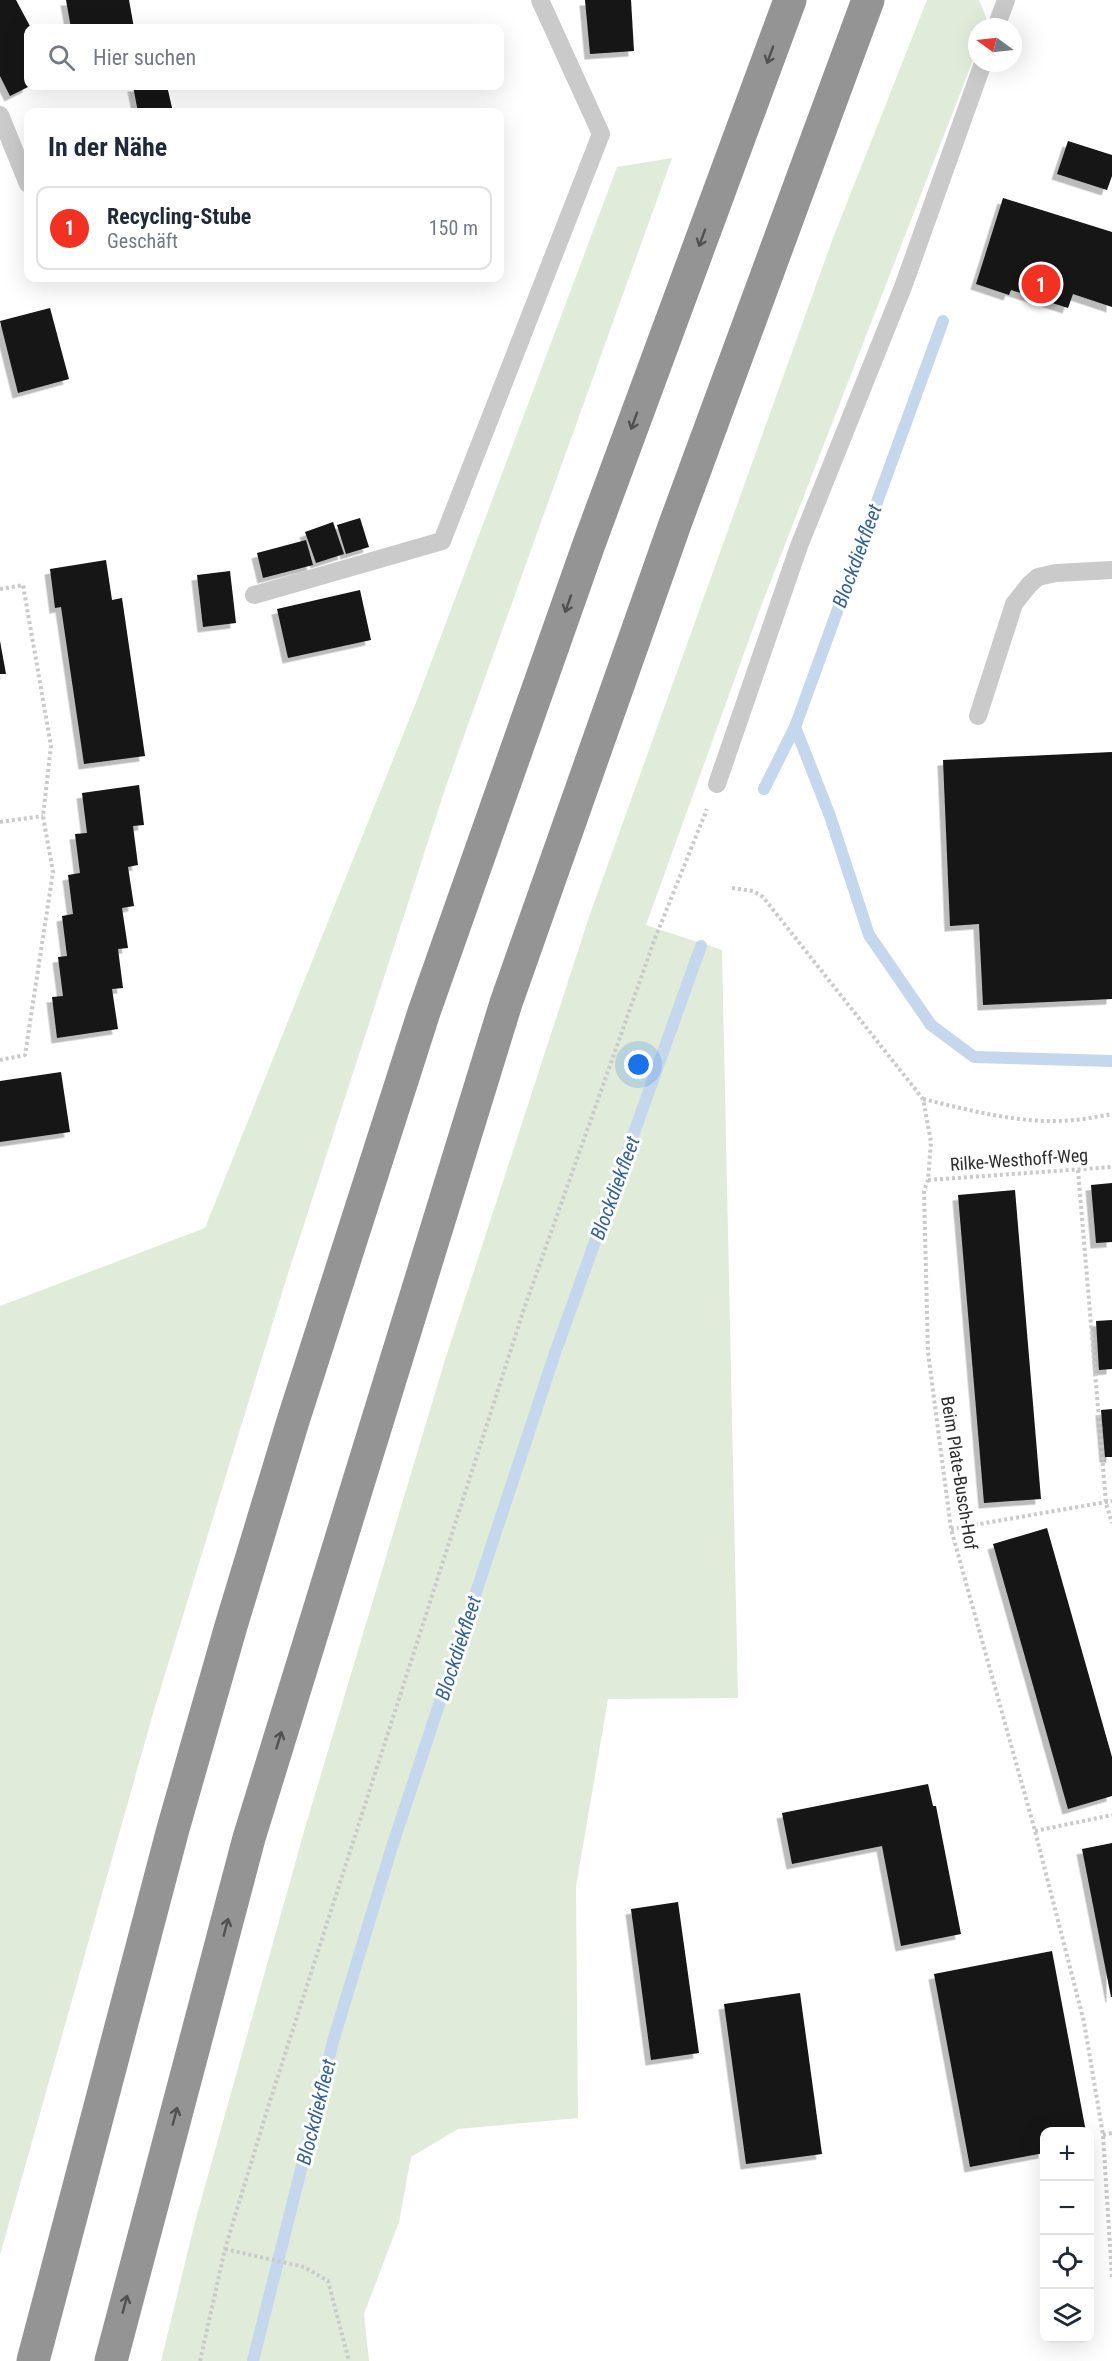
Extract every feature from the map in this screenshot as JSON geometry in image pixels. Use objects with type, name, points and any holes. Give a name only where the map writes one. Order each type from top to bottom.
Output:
[{"type":"highway","points":[[33,2361],[173,1829],[293,1421],[436,979],[589,544],[790,0]]},
{"type":"highway","points":[[111,2361],[249,1838],[506,1003],[679,513],[868,0]]},
{"type":"lane","points":[[254,595],[442,541],[602,134],[540,0]]},
{"type":"lane","points":[[999,18],[1006,0]]},
{"type":"lane","points":[[717,784],[799,546],[903,287],[980,72]]},
{"type":"lane","points":[[0,115],[24,174]]},
{"type":"lane","points":[[978,716],[1014,603],[1029,585],[1038,577],[1056,573],[1112,570]]},
{"type":"path","points":[[0,589],[23,585],[51,746],[43,816],[53,872],[25,1055],[0,1060]]},
{"type":"path","points":[[200,2361],[225,2249],[286,2049],[524,1309],[654,941],[717,784]]},
{"type":"path","points":[[0,822],[43,816]]},
{"type":"path","points":[[732,888],[753,891],[763,897],[923,1099],[984,1114],[1027,1120],[1074,1120],[1112,1114]]},
{"type":"path","name":"Beim Plate-Busch-Hof","points":[[923,1099],[931,1142],[928,1180],[924,1191],[928,1352],[951,1529],[1035,1832],[1084,2022],[1102,2135],[1112,2277]]},
{"type":"path","name":"Rilke-Westhoff-Weg","points":[[928,1180],[1112,1167]]},
{"type":"path","points":[[1078,1170],[1106,1503],[1112,1523]]},
{"type":"path","points":[[951,1529],[1112,1501]]},
{"type":"path","points":[[1035,1832],[1112,1815]]},
{"type":"path","points":[[1102,2135],[1112,2133]]},
{"type":"path","points":[[225,2249],[304,2267],[328,2281],[349,2361]]},
{"type":"green space","points":[[927,0],[979,0],[986,18],[968,18],[968,72],[760,609],[646,925],[722,950],[738,1698],[608,1699],[576,1887],[578,2118],[458,2129],[411,2157],[399,2222],[364,2314],[369,2361],[161,2361],[195,2222],[305,1828],[444,1363],[590,914],[833,238]]},
{"type":"green space","points":[[672,158],[445,789],[285,1283],[154,1710],[0,2255],[0,1306],[205,1228],[417,700],[617,167]]},
{"type":"building","points":[[0,0],[16,0],[29,24],[24,24],[24,89],[10,96],[0,76]]},
{"type":"building","points":[[66,0],[129,0],[133,24],[70,24]]},
{"type":"building","points":[[585,0],[631,0],[634,51],[590,54]]},
{"type":"building","points":[[134,90],[168,90],[172,108],[137,108]]},
{"type":"building","points":[[1068,141],[1112,155],[1112,176],[1107,190],[1057,174]]},
{"type":"building","points":[[1003,198],[1112,232],[1112,307],[1073,294],[1068,308],[1011,290],[1009,295],[976,284]]},
{"type":"building","points":[[50,308],[69,379],[18,393],[0,321]]},
{"type":"building","points":[[360,518],[369,547],[346,554],[337,525]]},
{"type":"building","points":[[333,522],[344,554],[316,563],[305,532]]},
{"type":"building","points":[[306,540],[313,565],[263,578],[257,553]]},
{"type":"building","points":[[106,560],[112,600],[122,598],[145,756],[84,764],[61,607],[55,608],[50,569]]},
{"type":"building","points":[[230,571],[236,623],[203,627],[197,575]]},
{"type":"building","points":[[360,590],[371,640],[288,658],[277,609]]},
{"type":"building","points":[[0,641],[6,674],[0,674]]},
{"type":"building","points":[[1112,752],[1112,999],[983,1005],[979,924],[950,926],[943,760]]},
{"type":"building","points":[[139,785],[144,825],[133,826],[138,865],[128,867],[134,906],[122,908],[128,948],[118,949],[123,988],[112,989],[118,1029],[57,1038],[52,997],[63,996],[58,957],[67,956],[62,916],[73,914],[68,875],[80,873],[75,834],[87,833],[82,793]]},
{"type":"building","points":[[61,1072],[70,1132],[0,1142],[0,1081]]},
{"type":"building","points":[[1112,1183],[1112,1242],[1096,1243],[1091,1185]]},
{"type":"building","points":[[1015,1190],[1041,1499],[984,1503],[958,1195]]},
{"type":"building","points":[[1112,1320],[1112,1369],[1099,1370],[1096,1321]]},
{"type":"building","points":[[1112,1409],[1112,1457],[1105,1457],[1101,1410]]},
{"type":"building","points":[[1047,1528],[1112,1757],[1112,1796],[1068,1809],[993,1544]]},
{"type":"building","points":[[928,1784],[933,1806],[936,1806],[961,1934],[901,1946],[882,1846],[792,1864],[782,1813]]},
{"type":"building","points":[[1112,1843],[1112,1997],[1111,1997],[1082,1849]]},
{"type":"building","points":[[678,1902],[699,2053],[651,2060],[631,1909]]},
{"type":"building","points":[[1052,1951],[1085,2127],[1040,2127],[1040,2154],[970,2167],[934,1974]]},
{"type":"building","points":[[800,1993],[822,2154],[746,2164],[724,2004]]},
{"type":"waterway","name":"Blockdiekfleet","points":[[764,789],[795,727],[943,321]]},
{"type":"waterway","points":[[795,727],[830,816],[869,935],[931,1025],[974,1057],[1112,1061]]},
{"type":"waterway","name":"Blockdiekfleet","points":[[253,2361],[334,2038],[391,1850],[555,1353],[701,946]]},
{"type":"place","name":"Recycling-Stube","points":[[1041,284]]}]
